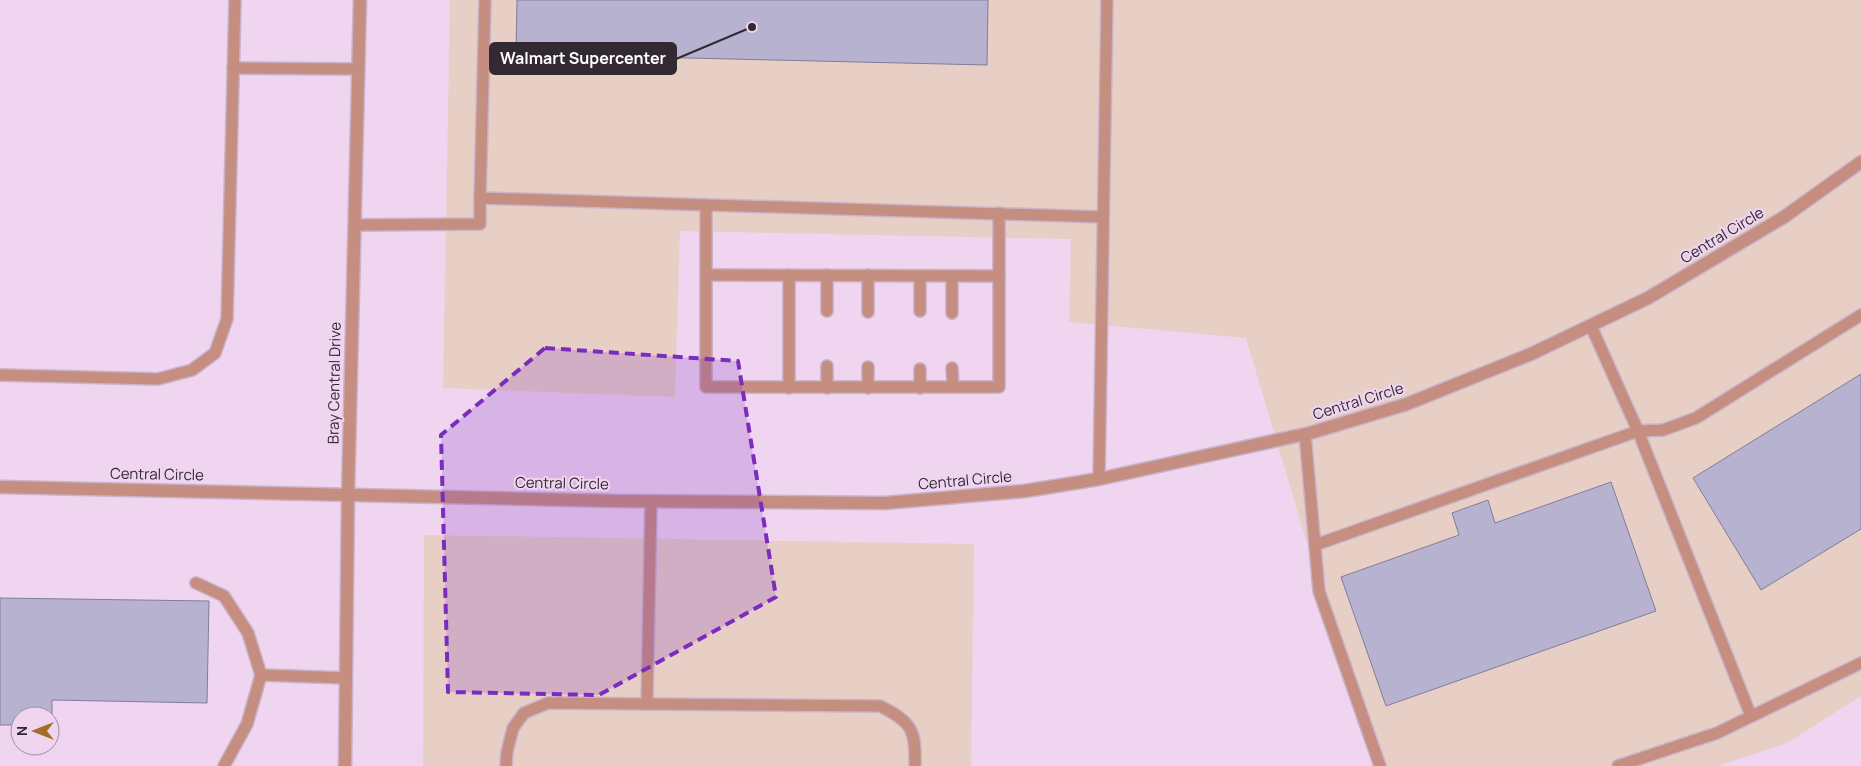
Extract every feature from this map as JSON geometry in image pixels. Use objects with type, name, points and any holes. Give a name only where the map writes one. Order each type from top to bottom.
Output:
[{"type":"street","name":"Bray Central Drive","points":[[345,766],[348,495],[360,0]]},
{"type":"street","name":"Central Circle","points":[[0,487],[651,501],[886,503],[1025,491],[1099,479],[1305,434],[1407,404],[1531,354],[1648,298],[1784,217],[1861,162]]},
{"type":"lane","points":[[0,376],[158,378],[192,370],[215,353],[227,319],[235,0]]},
{"type":"lane","points":[[354,226],[480,224],[484,0]]},
{"type":"lane","points":[[1099,479],[1107,0]]},
{"type":"lane","points":[[233,68],[358,70]]},
{"type":"lane","points":[[480,198],[1103,217]]},
{"type":"lane","points":[[706,205],[706,387],[999,387],[999,214]]},
{"type":"lane","points":[[706,275],[999,276]]},
{"type":"lane","points":[[789,275],[789,388]]},
{"type":"lane","points":[[827,275],[827,311]]},
{"type":"lane","points":[[868,275],[868,312]]},
{"type":"lane","points":[[920,276],[920,311]]},
{"type":"lane","points":[[952,276],[952,313]]},
{"type":"lane","points":[[1315,545],[1638,431],[1663,430],[1696,418],[1861,315]]},
{"type":"lane","points":[[1591,326],[1638,431],[1751,716]]},
{"type":"lane","points":[[827,366],[827,388]]},
{"type":"lane","points":[[868,367],[868,388]]},
{"type":"lane","points":[[952,368],[953,387]]},
{"type":"lane","points":[[920,369],[920,388]]},
{"type":"lane","points":[[1305,434],[1319,591],[1380,766]]},
{"type":"lane","points":[[647,704],[651,501]]},
{"type":"lane","points":[[196,583],[224,596],[248,633],[261,675],[247,724],[224,766]]},
{"type":"lane","points":[[1618,766],[1717,733],[1861,664]]},
{"type":"lane","points":[[261,675],[346,678]]},
{"type":"lane","points":[[506,766],[507,752],[513,728],[524,713],[548,703],[880,706],[906,721],[912,734],[915,749],[914,766]]},
{"type":"highlighted area","points":[[545,348],[738,361],[776,597],[599,695],[448,692],[441,435]]},
{"type":"shaded area","points":[[450,0],[1861,0],[1861,696],[1787,743],[1718,766],[1373,766],[1246,338],[1069,322],[1071,239],[680,231],[675,397],[443,388]]},
{"type":"shaded area","points":[[424,535],[974,544],[971,766],[423,766]]},
{"type":"building","points":[[517,0],[988,0],[987,65],[516,54]]},
{"type":"building","points":[[1861,374],[1861,529],[1761,590],[1693,478]]},
{"type":"building","points":[[1611,482],[1656,611],[1386,706],[1341,577],[1459,535],[1452,513],[1488,500],[1495,523]]},
{"type":"building","points":[[0,598],[209,601],[207,703],[52,700],[52,706],[10,706],[10,725],[0,725]]},
{"type":"place","name":"Walmart Supercenter","points":[[752,27]]}]
